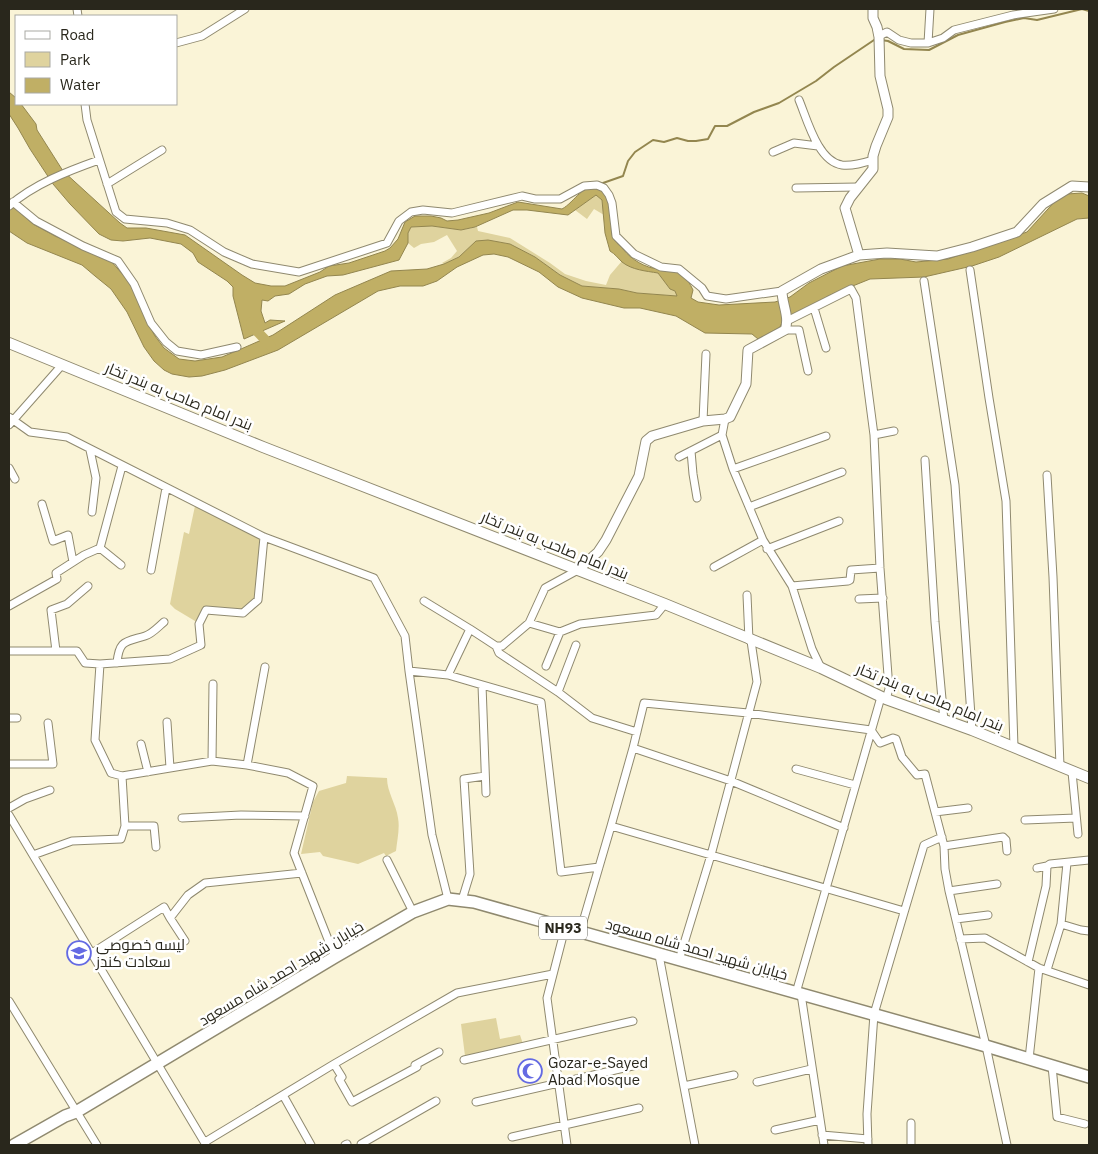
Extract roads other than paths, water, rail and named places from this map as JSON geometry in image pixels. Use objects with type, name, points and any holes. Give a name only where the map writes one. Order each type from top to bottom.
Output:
[{"type":"main road","name":"بندر امام صاحب به بندر تخار","points":[[9,343],[263,447],[665,604],[821,668],[884,698],[972,730],[1089,778]]},
{"type":"main road","name":"خیابان شهید احمد شاه مسعود","points":[[14,1145],[65,1116],[76,1112],[413,912],[448,899],[462,900],[580,932],[874,1014],[1089,1077]]},
{"type":"main road","name":"خیابان شهید احمد شاه مسعود","points":[[28,1145],[68,1121],[76,1112]]},
{"type":"street","points":[[178,42],[202,36],[246,9]]},
{"type":"street","points":[[859,255],[845,208],[858,187],[873,169],[876,146],[888,117],[888,109],[880,76],[879,38],[873,18],[873,9]]},
{"type":"street","points":[[928,43],[930,9]]},
{"type":"street","points":[[879,38],[887,32],[899,40],[912,43],[928,43],[943,38],[954,30],[1014,15],[1054,9]]},
{"type":"street","points":[[799,100],[823,154],[842,165],[858,164],[873,160]]},
{"type":"street","points":[[85,105],[87,120],[116,212],[124,220],[167,222],[190,230],[224,252],[252,264],[300,272],[388,244],[399,221],[411,212],[423,210],[452,213],[522,196],[535,199],[560,199],[584,186],[600,187],[609,195],[612,203],[616,236],[634,254],[661,267],[679,269],[702,288],[708,296],[726,300],[782,294],[821,269],[859,255],[887,253],[937,256],[1017,232],[1043,204],[1072,186],[1089,187]]},
{"type":"street","points":[[773,152],[794,143],[818,146]]},
{"type":"street","points":[[107,184],[162,150]]},
{"type":"street","points":[[99,160],[49,181],[11,204],[36,221],[83,246],[118,261],[134,284],[151,323],[166,342],[177,351],[201,355],[237,347]]},
{"type":"street","points":[[796,188],[858,187]]},
{"type":"street","points":[[970,270],[1006,501],[1015,727],[1014,747]]},
{"type":"street","points":[[924,281],[955,484],[972,730]]},
{"type":"street","points":[[424,601],[496,646],[502,646],[529,623],[545,588],[578,570],[598,552],[639,476],[646,441],[652,436],[704,420],[725,420],[730,418],[746,384],[748,350],[786,324],[851,289],[856,298],[874,435],[880,568],[889,689],[871,730],[798,993],[824,1145]]},
{"type":"street","points":[[782,294],[786,324]]},
{"type":"street","points":[[814,308],[826,348]]},
{"type":"street","points":[[786,324],[799,330],[808,372]]},
{"type":"street","points":[[704,420],[706,354]]},
{"type":"street","points":[[62,365],[10,421],[30,432],[66,437],[264,537],[374,578],[406,636],[409,671],[432,835],[448,899]]},
{"type":"street","points":[[725,420],[722,435],[733,469],[767,549],[792,586],[812,649],[821,668]]},
{"type":"street","points":[[874,435],[894,431]]},
{"type":"street","points":[[679,457],[722,435]]},
{"type":"street","points":[[733,469],[826,436]]},
{"type":"street","points":[[90,450],[96,478],[92,512]]},
{"type":"street","points":[[691,451],[692,474],[697,498]]},
{"type":"street","points":[[925,460],[935,622],[944,720]]},
{"type":"street","points":[[9,606],[50,584],[57,579],[56,573],[100,548],[122,466]]},
{"type":"street","points":[[9,468],[15,479]]},
{"type":"street","points":[[749,507],[842,472]]},
{"type":"street","points":[[1047,475],[1060,766]]},
{"type":"street","points":[[151,570],[166,488]]},
{"type":"street","points":[[42,504],[53,541],[68,535],[73,562]]},
{"type":"street","points":[[767,549],[839,521]]},
{"type":"street","points":[[9,651],[77,651],[85,663],[100,664],[170,659],[200,646],[202,644],[199,624],[206,610],[243,613],[258,600],[264,537]]},
{"type":"street","points":[[714,567],[763,540]]},
{"type":"street","points":[[100,548],[121,565]]},
{"type":"street","points":[[792,586],[848,581],[850,580],[851,570],[880,568]]},
{"type":"street","points":[[56,651],[51,610],[67,604],[88,586]]},
{"type":"street","points":[[679,960],[711,855],[757,682],[750,640],[747,596]]},
{"type":"street","points":[[859,599],[883,598]]},
{"type":"street","points":[[529,623],[560,632],[580,624],[656,615],[665,604]]},
{"type":"street","points":[[117,663],[118,649],[122,644],[132,639],[147,636],[164,622]]},
{"type":"street","points":[[448,675],[470,629]]},
{"type":"street","points":[[546,666],[560,632]]},
{"type":"street","points":[[558,692],[576,645]]},
{"type":"street","points":[[496,646],[499,653],[558,692],[592,718],[637,732]]},
{"type":"street","points":[[100,664],[95,740],[111,773],[122,776],[212,761],[247,765],[288,773],[312,785],[313,788],[294,853],[335,957]]},
{"type":"street","points":[[247,765],[265,667]]},
{"type":"street","points":[[409,671],[448,675],[541,702],[561,872],[599,867]]},
{"type":"street","points":[[212,761],[214,684]]},
{"type":"street","points":[[482,685],[486,793]]},
{"type":"street","points":[[580,932],[633,748],[644,703],[748,713],[871,730],[880,743],[896,738],[902,757],[918,775],[925,774],[944,846],[945,869],[949,891],[986,1046],[1007,1145]]},
{"type":"street","points":[[9,718],[17,718]]},
{"type":"street","points":[[167,722],[170,768]]},
{"type":"street","points":[[9,764],[53,764],[48,723]]},
{"type":"street","points":[[141,744],[148,772]]},
{"type":"street","points":[[633,748],[731,781],[844,828]]},
{"type":"street","points":[[796,769],[855,785]]},
{"type":"street","points":[[1072,772],[1078,834]]},
{"type":"street","points":[[33,855],[72,841],[121,839],[125,826],[122,776]]},
{"type":"street","points":[[462,900],[470,874],[464,779],[485,776]]},
{"type":"street","points":[[9,808],[25,799],[50,790]]},
{"type":"street","points":[[935,812],[968,808]]},
{"type":"street","points":[[9,815],[206,1144],[334,1064],[457,993],[553,974]]},
{"type":"street","points":[[182,818],[241,815],[305,816]]},
{"type":"street","points":[[1025,820],[1076,818]]},
{"type":"street","points":[[125,826],[154,826],[156,847]]},
{"type":"street","points":[[611,826],[904,911]]},
{"type":"street","points":[[822,1135],[868,1142],[867,1114],[874,1014],[924,845],[942,837]]},
{"type":"street","points":[[944,846],[1004,837],[1007,851]]},
{"type":"street","points":[[388,860],[396,881],[413,912]]},
{"type":"street","points":[[1037,868],[1050,864],[1089,860]]},
{"type":"street","points":[[1047,970],[1061,924],[1068,863]]},
{"type":"street","points":[[1028,962],[1046,886],[1047,866]]},
{"type":"street","points":[[170,918],[188,895],[205,883],[302,873]]},
{"type":"street","points":[[949,891],[997,884]]},
{"type":"street","points":[[92,953],[164,907],[185,941]]},
{"type":"street","points":[[956,919],[988,915]]},
{"type":"street","points":[[1061,924],[1089,931]]},
{"type":"street","points":[[565,928],[547,998],[568,1145]]},
{"type":"street","points":[[960,939],[985,938],[1039,968],[1089,985]]},
{"type":"street","points":[[659,955],[695,1145]]},
{"type":"street","points":[[1029,1060],[1039,968]]},
{"type":"street","points":[[9,1001],[96,1145]]},
{"type":"street","points":[[464,1060],[633,1021]]},
{"type":"street","points":[[334,1064],[342,1077],[339,1079],[352,1102],[417,1067],[415,1065],[439,1052]]},
{"type":"street","points":[[476,1102],[637,1065]]},
{"type":"street","points":[[1052,1066],[1056,1117],[1085,1124]]},
{"type":"street","points":[[757,1082],[811,1069]]},
{"type":"street","points":[[684,1086],[734,1075]]},
{"type":"street","points":[[283,1095],[311,1145]]},
{"type":"street","points":[[361,1145],[436,1101]]},
{"type":"street","points":[[512,1137],[639,1108]]},
{"type":"street","points":[[775,1130],[820,1120]]},
{"type":"street","points":[[911,1123],[911,1145]]},
{"type":"water","points":[[9,92],[15,97],[15,105],[22,105],[36,124],[37,130],[63,171],[127,228],[146,228],[185,235],[255,283],[271,286],[285,286],[320,272],[329,266],[349,263],[385,251],[398,239],[405,222],[415,216],[431,216],[447,221],[458,220],[489,213],[518,202],[562,209],[584,190],[594,187],[603,190],[607,196],[612,211],[611,229],[613,236],[627,253],[639,263],[649,267],[679,272],[687,279],[693,290],[691,298],[698,302],[719,305],[775,302],[790,297],[809,283],[842,266],[880,259],[900,259],[916,262],[948,259],[1027,232],[1058,198],[1067,194],[1082,193],[1089,196],[1089,218],[1077,219],[999,257],[972,266],[924,277],[870,279],[828,296],[798,316],[783,320],[780,327],[758,339],[752,334],[705,333],[676,316],[640,308],[624,308],[582,298],[558,287],[539,272],[508,257],[494,254],[483,255],[457,267],[437,281],[423,286],[400,286],[378,291],[278,350],[225,370],[189,377],[172,374],[154,361],[144,347],[127,312],[111,289],[82,265],[27,243],[9,231],[9,203],[33,224],[55,236],[110,260],[132,285],[146,320],[155,336],[164,348],[179,359],[195,361],[222,357],[273,335],[335,295],[391,271],[427,269],[444,264],[459,257],[476,241],[488,240],[510,244],[535,257],[560,275],[582,286],[677,296],[675,291],[670,289],[658,273],[630,267],[610,251],[605,233],[602,200],[596,195],[568,215],[513,210],[475,227],[461,230],[432,226],[411,227],[408,233],[408,243],[399,260],[343,275],[327,276],[305,284],[289,294],[275,296],[268,301],[262,300],[261,311],[265,323],[270,320],[285,321],[244,339],[233,296],[233,287],[227,281],[198,262],[193,253],[181,244],[150,238],[123,241],[111,240],[99,234],[53,184],[9,114]]},
{"type":"waterway","points":[[881,40],[888,41],[904,49],[929,50],[958,35],[1005,22],[1024,18],[1037,20],[1082,9],[1089,11]]},
{"type":"waterway","points":[[602,186],[603,183],[623,176],[628,161],[635,152],[653,140],[664,142],[677,138],[688,141],[708,139],[715,126],[727,126],[754,112],[779,103],[816,81],[877,38]]},
{"type":"waterway","points":[[251,322],[252,326],[271,346]]},
{"type":"place","name":"لیسه خصوصی سعادت کندز","points":[[79,953]]},
{"type":"place","name":"Gozar-e-Sayed Abad Mosque","points":[[530,1071]]}]
